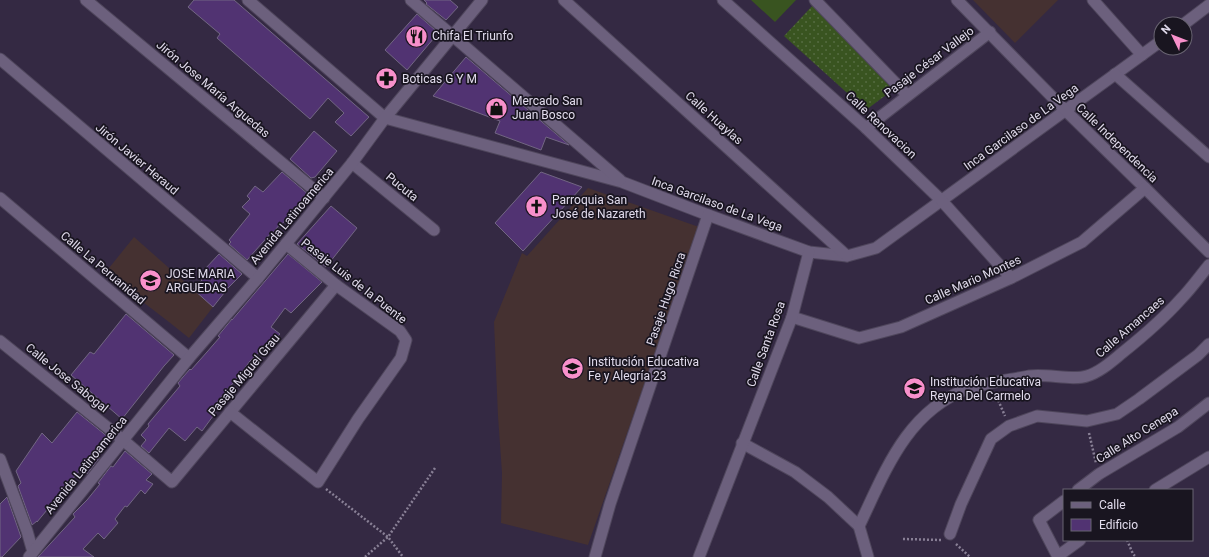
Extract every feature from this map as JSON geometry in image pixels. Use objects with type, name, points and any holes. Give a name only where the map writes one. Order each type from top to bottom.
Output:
[{"type":"street","name":"Jirón Jose María Arguedas","points":[[86,0],[324,198]]},
{"type":"street","name":"Inca Garcilaso de La Vega","points":[[248,0],[386,118],[622,182],[810,252],[847,256],[876,248],[1153,47]]},
{"type":"street","points":[[411,0],[622,182]]},
{"type":"street","name":"Avenida Latinoamerica","points":[[31,554],[189,358],[324,198],[386,118],[482,0]]},
{"type":"street","name":"Calle Huaylas","points":[[564,0],[847,256]]},
{"type":"street","name":"Calle Renovacion","points":[[723,0],[866,128],[942,201],[1011,278]]},
{"type":"street","points":[[815,0],[907,95]]},
{"type":"street","name":"Calle Independencia","points":[[957,0],[1066,111],[1209,252]]},
{"type":"street","points":[[1093,0],[1142,55]]},
{"type":"street","points":[[1193,17],[1209,5]]},
{"type":"street","name":"Pasaje César Vallejo","points":[[866,128],[990,32]]},
{"type":"street","name":"Jirón Javier Heraud","points":[[0,60],[258,278]]},
{"type":"street","points":[[1114,74],[1209,157]]},
{"type":"street","name":"Pucuta","points":[[352,163],[434,230]]},
{"type":"street","name":"Calle Mario Montes","points":[[792,317],[859,338],[901,327],[1011,278],[1082,242],[1145,188]]},
{"type":"street","name":"Calle La Peruanidad","points":[[0,198],[189,358]]},
{"type":"street","name":"Pasaje Hugo Ricra","points":[[595,557],[610,504],[708,215]]},
{"type":"street","name":"Pasaje Luis de la Puente","points":[[286,244],[336,285],[400,331],[406,340],[401,358],[358,419],[318,482]]},
{"type":"street","name":"Calle Santa Rosa","points":[[699,557],[792,317],[810,252]]},
{"type":"street","name":"Calle Amancaes","points":[[859,526],[894,455],[906,436],[923,416],[946,400],[966,390],[991,383],[1033,376],[1085,376],[1101,369],[1140,338],[1180,300],[1209,264]]},
{"type":"street","name":"Pasaje Miguel Grau","points":[[172,482],[336,285]]},
{"type":"street","name":"Calle Jose Sabogal","points":[[0,341],[123,440],[172,482]]},
{"type":"street","points":[[950,534],[961,504],[991,439],[1009,426],[1037,416],[1086,421],[1117,414],[1198,355],[1209,344]]},
{"type":"street","name":"Calle Alto Cenepa","points":[[1079,489],[1099,474],[1178,427],[1209,403]]},
{"type":"street","points":[[230,412],[318,482]]},
{"type":"street","points":[[742,443],[795,472],[828,496],[859,526],[868,557]]},
{"type":"street","points":[[1157,489],[1209,457]]},
{"type":"street","points":[[0,459],[27,531],[31,554]]},
{"type":"street","points":[[1063,502],[1039,520],[1058,556],[1079,541]]},
{"type":"path","points":[[991,383],[1009,426]]},
{"type":"path","points":[[1086,421],[1099,474]]},
{"type":"path","points":[[365,557],[388,537],[434,468]]},
{"type":"path","points":[[318,482],[388,537],[403,557]]},
{"type":"path","points":[[903,539],[945,540],[950,534],[959,548],[970,557]]},
{"type":"path","points":[[1127,541],[1133,554],[1136,557]]},
{"type":"shaded area","points":[[973,0],[1058,0],[1015,43]]},
{"type":"shaded area","name":"Institución Educativa Fe y Alegría 23","points":[[588,188],[699,227],[588,545],[501,523],[502,473],[494,322],[522,253],[527,256]]},
{"type":"shaded area","name":"JOSE MARIA ARGUEDAS","points":[[134,237],[213,307],[189,338],[105,273]]},
{"type":"green space","points":[[751,0],[796,0],[775,22]]},
{"type":"green space","points":[[814,4],[894,89],[866,110],[784,36]]},
{"type":"building","points":[[194,0],[234,0],[369,117],[351,136],[335,122],[344,113],[328,98],[310,119],[217,38],[220,34],[188,7]]},
{"type":"building","points":[[424,0],[450,0],[458,7],[446,20],[426,4],[427,3]]},
{"type":"building","points":[[417,14],[435,30],[434,38],[407,70],[385,50]]},
{"type":"building","name":"Mercado San Juan Bosco","points":[[466,57],[569,145],[546,137],[541,150],[495,133],[500,121],[433,96]]},
{"type":"building","points":[[314,131],[337,151],[315,177],[311,178],[290,159]]},
{"type":"building","points":[[282,172],[309,195],[272,234],[271,233],[247,260],[229,244],[231,242],[229,240],[250,214],[242,207],[250,199],[247,196],[255,186],[263,192]]},
{"type":"building","name":"Parroquia San José de Nazareth","points":[[541,172],[582,187],[523,251],[495,223]]},
{"type":"building","points":[[331,206],[357,228],[326,267],[297,244]]},
{"type":"building","points":[[219,254],[242,274],[228,288],[213,307],[193,289],[208,271],[205,269]]},
{"type":"building","points":[[288,254],[322,282],[291,313],[285,308],[271,327],[280,334],[250,361],[217,402],[218,403],[213,409],[216,412],[202,431],[197,427],[185,441],[169,428],[149,453],[141,446],[146,440],[141,435],[149,426],[148,424],[180,386],[178,383],[220,337],[218,336]]},
{"type":"building","points":[[126,314],[174,355],[122,419],[71,375],[90,352],[94,354]]},
{"type":"building","points":[[77,412],[108,437],[95,453],[100,457],[87,474],[81,469],[37,522],[32,525],[18,486],[21,483],[16,471],[42,433],[52,443]]},
{"type":"building","points":[[125,451],[152,474],[146,480],[153,484],[145,494],[141,490],[127,507],[125,506],[115,519],[118,523],[104,539],[98,533],[83,549],[94,557],[38,557],[75,517],[73,514],[87,500],[100,484],[98,483],[111,466],[113,467]]},
{"type":"building","points":[[7,497],[21,537],[2,557],[0,557],[0,504]]},
{"type":"place","name":"Chifa El Triunfo","points":[[417,36]]},
{"type":"place","name":"Boticas G Y M","points":[[386,79]]},
{"type":"place","name":"Mercado San Juan Bosco","points":[[497,108]]},
{"type":"place","name":"Parroquia San José de Nazareth","points":[[537,207]]},
{"type":"place","name":"JOSE MARIA ARGUEDAS","points":[[150,281]]},
{"type":"place","name":"Institución Educativa Fe y Alegría 23","points":[[573,369]]},
{"type":"place","name":"Institución Educativa Reyna Del Carmelo","points":[[915,389]]}]
